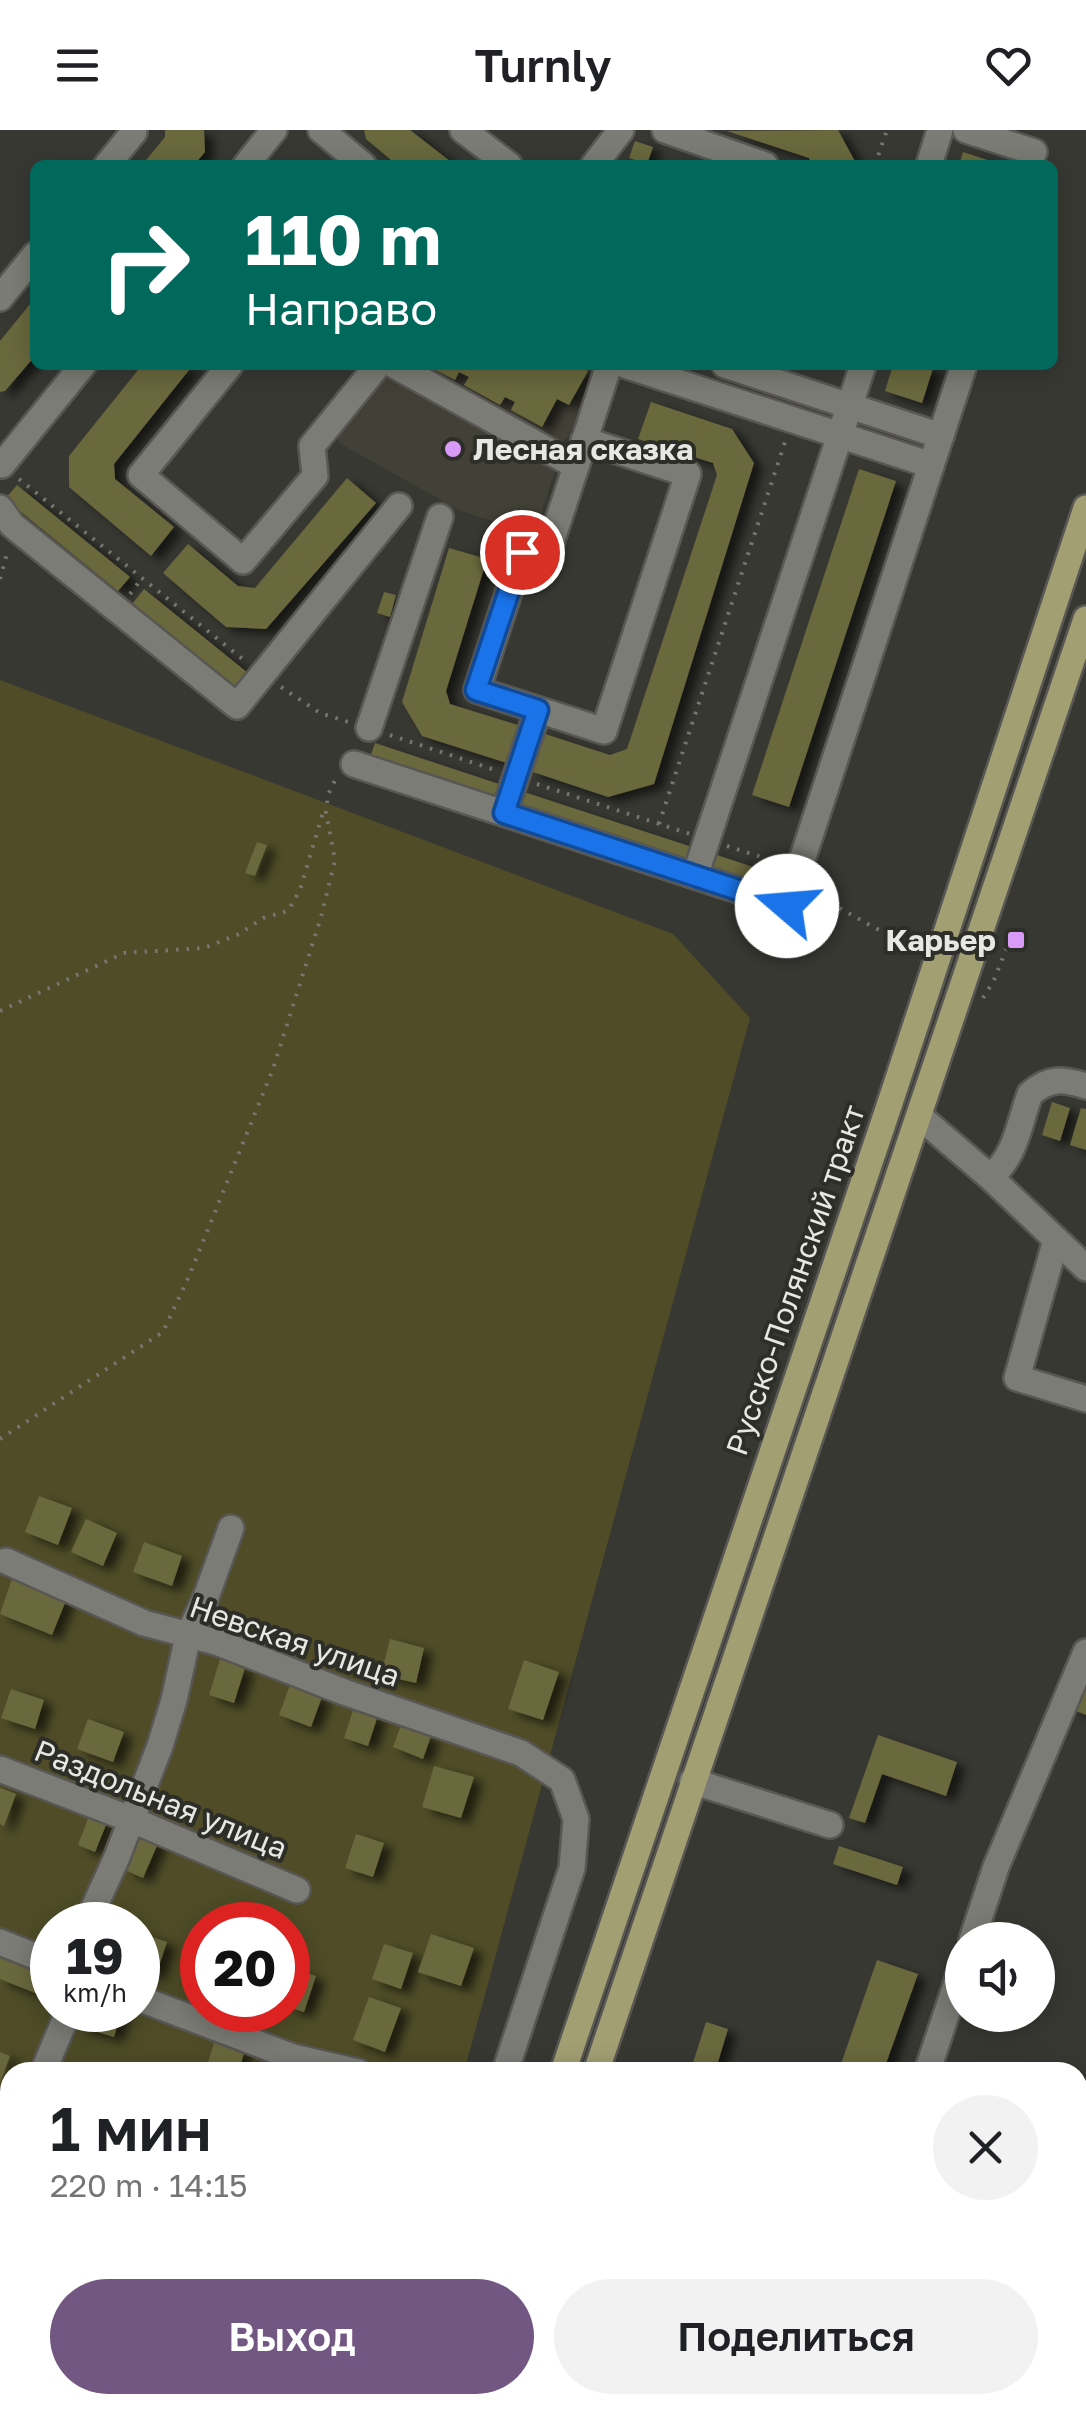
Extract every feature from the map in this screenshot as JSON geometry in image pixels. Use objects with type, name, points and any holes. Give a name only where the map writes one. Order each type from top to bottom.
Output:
[{"type":"main road","name":"Русско-Полянский тракт","points":[[566,2062],[1086,508]]},
{"type":"main road","points":[[599,2062],[1086,618]]},
{"type":"street","points":[[112,160],[132,130]]},
{"type":"street","points":[[250,160],[274,130]]},
{"type":"street","points":[[321,130],[357,160]]},
{"type":"street","points":[[463,130],[502,160]]},
{"type":"street","points":[[598,160],[621,130]]},
{"type":"street","points":[[664,130],[751,160]]},
{"type":"street","points":[[931,160],[940,130]]},
{"type":"street","points":[[966,130],[1035,149]]},
{"type":"street","points":[[0,298],[30,260]]},
{"type":"street","points":[[2,465],[79,370]]},
{"type":"street","points":[[226,370],[141,475],[243,561],[315,476],[312,446],[374,370]]},
{"type":"street","points":[[403,370],[576,466]]},
{"type":"street","points":[[584,440],[688,474],[604,731],[476,690],[522,552],[545,560],[584,440],[607,370]]},
{"type":"street","points":[[641,370],[932,465]]},
{"type":"street","points":[[740,370],[941,436]]},
{"type":"street","points":[[695,876],[861,370]]},
{"type":"street","points":[[354,764],[787,906],[962,370]]},
{"type":"street","points":[[6,516],[237,706],[400,506]]},
{"type":"street","points":[[368,728],[440,518]]},
{"type":"street","points":[[504,813],[538,710]]},
{"type":"street","points":[[990,1176],[1012,1152],[1030,1094],[1044,1084],[1062,1079],[1086,1086]]},
{"type":"street","points":[[919,1116],[990,1176],[1086,1268]]},
{"type":"street","points":[[1056,1240],[1016,1378],[1086,1398]]},
{"type":"street","points":[[97,1902],[160,1746],[188,1636],[231,1528]]},
{"type":"street","name":"Невская улица","points":[[6,1561],[144,1624],[219,1643],[344,1692],[522,1753],[562,1780],[576,1819],[572,1868],[508,2062]]},
{"type":"street","points":[[978,1922],[996,1867],[1086,1652]]},
{"type":"street","name":"Раздольная улица","points":[[0,1769],[298,1890]]},
{"type":"street","points":[[692,1781],[830,1826]]},
{"type":"street","points":[[0,1942],[30,1954]]},
{"type":"street","points":[[160,2006],[318,2062]]},
{"type":"street","points":[[930,2062],[945,2018]]},
{"type":"street","points":[[46,2062],[59,2032]]},
{"type":"path","points":[[878,160],[887,130]]},
{"type":"path","points":[[659,824],[792,420]]},
{"type":"path","points":[[2,465],[262,675]]},
{"type":"path","points":[[0,579],[6,516]]},
{"type":"path","points":[[0,1011],[124,953],[204,948],[239,934],[263,918],[288,911],[300,890],[328,794],[337,775],[354,764]]},
{"type":"path","points":[[0,1438],[162,1332],[189,1276],[273,1069],[321,917],[335,860],[326,812],[328,794]]},
{"type":"path","points":[[797,874],[804,888],[922,953]]},
{"type":"path","points":[[975,1011],[994,980],[1014,930]]},
{"type":"shaded area","name":"Лесная сказка","points":[[398,370],[594,370],[569,436],[561,442],[552,463],[555,471],[534,534],[461,511],[339,443],[337,430],[379,376],[393,377]]},
{"type":"shaded area","points":[[0,680],[673,934],[750,1018],[467,2062],[0,2062]]},
{"type":"building","points":[[165,130],[204,130],[205,152],[198,160],[146,160],[165,137]]},
{"type":"building","points":[[364,130],[410,130],[449,160],[391,160],[366,139]]},
{"type":"building","points":[[838,130],[854,160],[810,160],[727,131]]},
{"type":"building","points":[[635,141],[653,147],[648,160],[629,158]]},
{"type":"building","points":[[963,152],[988,160],[961,160]]},
{"type":"building","points":[[30,304],[30,362],[0,392],[0,341]]},
{"type":"building","points":[[138,370],[189,370],[114,464],[115,479],[174,527],[151,556],[69,487],[69,456]]},
{"type":"building","points":[[436,370],[588,371],[569,405],[557,399],[542,427],[511,410],[515,402],[505,397],[500,405],[464,385],[469,377],[459,372],[455,380]]},
{"type":"building","points":[[891,370],[932,370],[922,403],[885,391]]},
{"type":"building","points":[[651,402],[732,429],[754,463],[654,784],[608,797],[530,771],[542,733],[610,755],[627,749],[717,475],[713,463],[638,439]]},
{"type":"building","points":[[859,469],[896,481],[789,807],[752,795]]},
{"type":"building","points":[[347,478],[376,503],[266,629],[226,627],[163,573],[188,544],[238,586],[255,588]]},
{"type":"building","points":[[17,485],[130,577],[118,591],[5,499]]},
{"type":"building","points":[[449,548],[487,559],[446,691],[450,704],[521,726],[510,764],[422,736],[402,702]]},
{"type":"building","points":[[144,589],[248,673],[236,688],[132,604]]},
{"type":"building","points":[[384,592],[396,595],[390,617],[377,613]]},
{"type":"building","points":[[375,743],[502,785],[496,802],[369,760]]},
{"type":"building","points":[[521,791],[692,847],[687,864],[516,808]]},
{"type":"building","points":[[257,842],[267,845],[255,876],[245,873]]},
{"type":"building","points":[[708,852],[780,876],[774,893],[702,869]]},
{"type":"building","points":[[1052,1102],[1070,1108],[1060,1141],[1042,1135]]},
{"type":"building","points":[[1081,1108],[1086,1109],[1086,1150],[1070,1145]]},
{"type":"building","points":[[39,1496],[72,1508],[58,1545],[25,1532]]},
{"type":"building","points":[[86,1519],[117,1533],[103,1566],[71,1552]]},
{"type":"building","points":[[144,1542],[182,1556],[172,1586],[133,1572]]},
{"type":"building","points":[[13,1576],[67,1598],[52,1635],[0,1614]]},
{"type":"building","points":[[390,1639],[424,1648],[416,1683],[381,1675]]},
{"type":"building","points":[[220,1659],[245,1668],[234,1703],[209,1695]]},
{"type":"building","points":[[524,1660],[559,1672],[543,1720],[508,1709]]},
{"type":"building","points":[[1086,1677],[1086,1715],[1071,1709]]},
{"type":"building","points":[[290,1685],[322,1697],[311,1727],[279,1715]]},
{"type":"building","points":[[11,1689],[44,1700],[35,1729],[1,1718]]},
{"type":"building","points":[[354,1707],[378,1715],[368,1746],[344,1738]]},
{"type":"building","points":[[88,1719],[124,1732],[113,1762],[77,1749]]},
{"type":"building","points":[[401,1725],[431,1736],[423,1759],[393,1747]]},
{"type":"building","points":[[878,1735],[957,1762],[946,1796],[882,1774],[865,1823],[849,1818]]},
{"type":"building","points":[[434,1766],[474,1777],[461,1818],[422,1807]]},
{"type":"building","points":[[0,1788],[16,1794],[4,1826],[0,1824]]},
{"type":"building","points":[[90,1813],[108,1820],[95,1852],[78,1845]]},
{"type":"building","points":[[141,1834],[159,1841],[143,1878],[125,1870]]},
{"type":"building","points":[[356,1834],[384,1843],[373,1877],[345,1868]]},
{"type":"building","points":[[839,1846],[903,1867],[897,1885],[833,1864]]},
{"type":"building","points":[[431,1934],[474,1948],[461,1986],[418,1972]]},
{"type":"building","points":[[160,1940],[167,1942],[160,1963]]},
{"type":"building","points":[[384,1944],[413,1953],[401,1989],[372,1979]]},
{"type":"building","points":[[0,1953],[30,1965],[30,1991],[0,1979]]},
{"type":"building","points":[[877,1960],[918,1974],[887,2062],[842,2062]]},
{"type":"building","points":[[369,1997],[401,2008],[385,2052],[353,2040]]},
{"type":"building","points":[[706,2022],[728,2029],[718,2062],[693,2062]]},
{"type":"building","points":[[215,2040],[245,2049],[242,2062],[208,2062]]},
{"type":"building","points":[[0,2052],[10,2056],[8,2062],[0,2062]]},
{"type":"place","name":"Лесная сказка","points":[[453,449]]},
{"type":"place","name":"Карьер","points":[[1016,940]]},
{"type":"route","points":[[522,552],[476,690],[538,710],[504,813],[787,906]]}]
